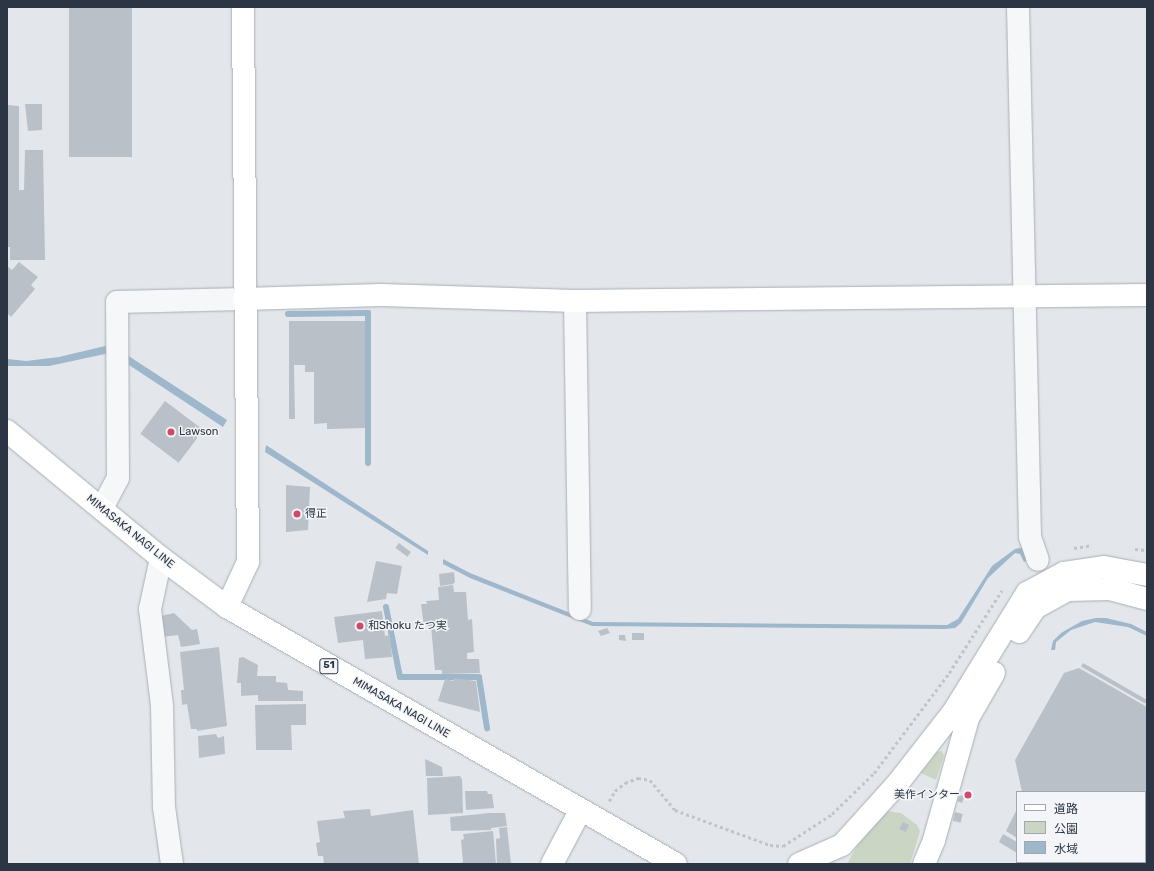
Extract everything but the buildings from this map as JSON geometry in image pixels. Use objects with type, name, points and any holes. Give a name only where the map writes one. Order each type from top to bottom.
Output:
[{"type":"main road","points":[[227,607],[248,562],[244,299],[243,7]]},
{"type":"main road","points":[[244,299],[381,295],[575,301],[1147,295]]},
{"type":"main road","name":"MIMASAKA NAGI LINE","points":[[7,430],[161,558],[227,607],[589,816],[676,864]]},
{"type":"main road","points":[[830,864],[842,845],[898,783],[954,711],[1027,594],[1064,573],[1104,566],[1147,576]]},
{"type":"main road","points":[[924,864],[934,840],[968,718],[1010,645],[1035,608],[1066,590],[1110,588],[1147,599]]},
{"type":"main road","points":[[552,864],[589,816]]},
{"type":"main road","points":[[799,864],[842,845]]},
{"type":"street","points":[[1018,7],[1030,537],[1038,560]]},
{"type":"street","points":[[102,508],[118,478],[117,302],[244,299]]},
{"type":"street","points":[[575,301],[580,608]]},
{"type":"street","points":[[161,558],[150,609],[162,706],[164,807],[172,864]]},
{"type":"path","points":[[1070,549],[1085,545],[1100,546]]},
{"type":"path","points":[[1131,549],[1147,550]]},
{"type":"path","points":[[589,816],[615,791],[638,778],[650,780],[674,810],[770,845],[783,846],[832,814],[874,772],[950,673],[997,595],[1007,585]]},
{"type":"green space","points":[[942,751],[944,756],[936,780],[921,773],[937,752]]},
{"type":"green space","points":[[886,811],[901,813],[917,825],[920,831],[910,864],[847,864],[857,846]]},
{"type":"water","points":[[105,346],[127,355],[227,420],[223,427],[126,363],[105,354],[49,366],[7,366],[7,359],[26,361],[59,357]]},
{"type":"water","points":[[266,445],[428,551],[428,555],[265,452]]},
{"type":"water","points":[[1024,547],[1028,560],[1024,562],[1020,554],[1015,553],[988,578],[961,623],[955,628],[945,629],[592,626],[470,578],[443,564],[443,559],[470,573],[593,622],[947,625],[958,619],[992,566],[1015,549]]},
{"type":"water","points":[[1096,618],[1106,618],[1131,624],[1147,632],[1147,636],[1128,627],[1095,622],[1071,630],[1056,642],[1055,650],[1051,650],[1053,641],[1061,633],[1082,621]]},
{"type":"waterway","points":[[288,314],[368,313],[368,463]]},
{"type":"waterway","points":[[386,607],[400,677],[479,677],[487,728]]},
{"type":"place","name":"Lawson","points":[[171,432]]},
{"type":"place","name":"得正","points":[[297,514]]},
{"type":"place","name":"和Shoku たつ実","points":[[360,626]]},
{"type":"place","name":"美作インター","points":[[968,795]]}]
